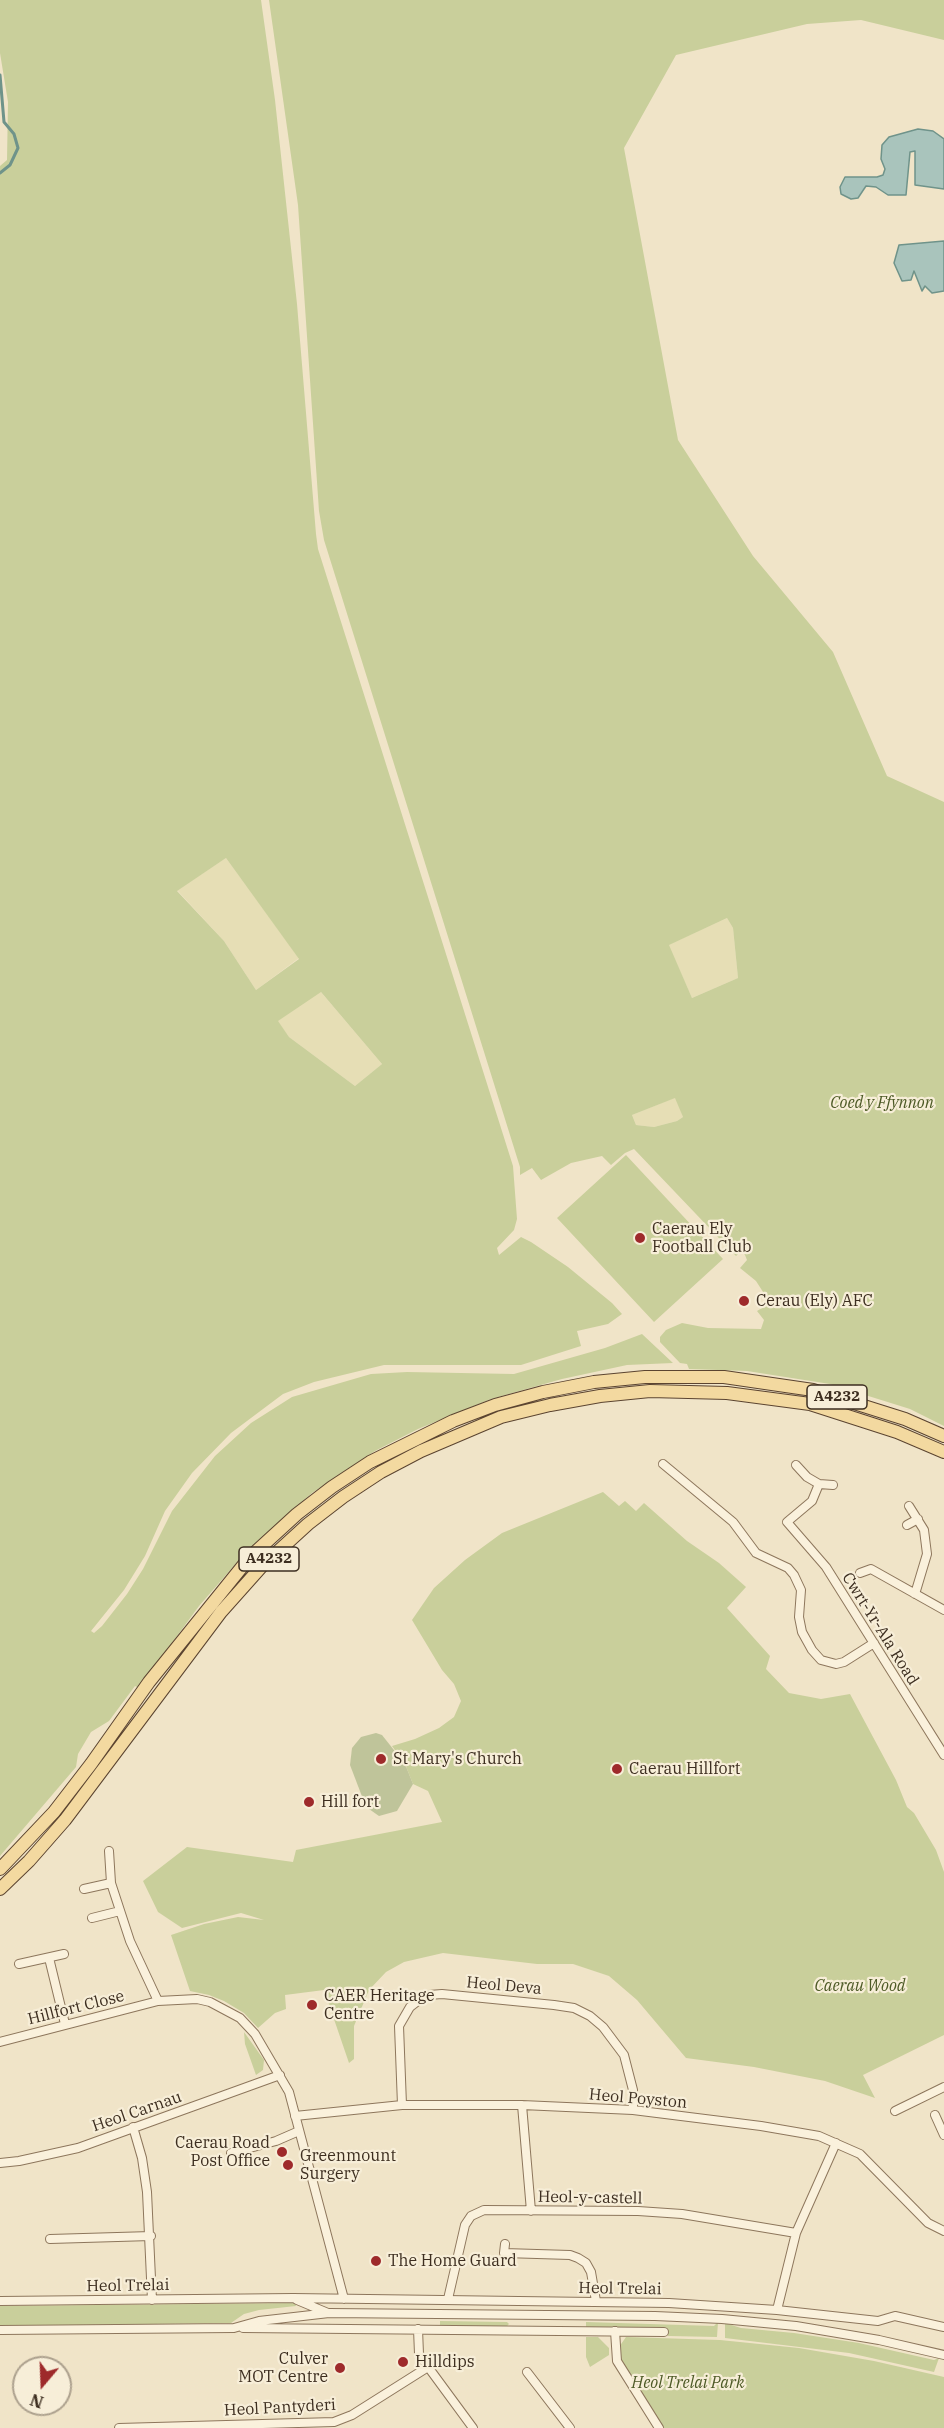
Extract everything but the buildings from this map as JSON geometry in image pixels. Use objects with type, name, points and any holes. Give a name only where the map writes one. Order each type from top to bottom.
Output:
[{"type":"main road","name":"A4232","points":[[0,1869],[54,1812],[156,1673],[250,1557],[297,1514],[332,1487],[370,1462],[453,1420],[495,1405],[594,1382],[645,1377],[724,1377],[813,1390],[905,1419],[944,1436]]},
{"type":"main road","name":"A4232","points":[[0,1889],[65,1820],[221,1612],[262,1566],[308,1524],[381,1472],[421,1451],[501,1418],[560,1403],[650,1391],[727,1393],[810,1404],[897,1432],[944,1452]]},
{"type":"street","points":[[663,1464],[733,1522],[756,1553],[788,1568],[795,1575],[801,1590],[799,1617],[802,1632],[812,1650],[821,1660],[831,1664],[844,1662],[874,1643]]},
{"type":"street","points":[[796,1466],[807,1477],[819,1484],[833,1485]]},
{"type":"street","points":[[686,1483],[692,1474]]},
{"type":"street","name":"Cwrt-Yr-Ala Road","points":[[819,1484],[812,1501],[788,1522],[825,1567],[944,1755]]},
{"type":"street","points":[[909,1506],[924,1530],[927,1554],[915,1594]]},
{"type":"street","points":[[907,1526],[918,1520]]},
{"type":"street","points":[[860,1573],[871,1569],[944,1610]]},
{"type":"street","points":[[109,1851],[111,1883],[131,1945],[158,2001]]},
{"type":"street","points":[[84,1889],[111,1883]]},
{"type":"street","points":[[92,1918],[120,1911]]},
{"type":"street","points":[[19,1964],[64,1954]]},
{"type":"street","points":[[49,1958],[65,2024]]},
{"type":"street","name":"Heol Deva","points":[[402,2105],[399,2026],[410,2007],[418,2000],[429,1995],[442,1994],[554,2005],[574,2008],[590,2016],[603,2027],[624,2055],[633,2090],[633,2110]]},
{"type":"street","name":"Hillfort Close","points":[[0,2042],[158,2001],[197,1999],[210,2002],[240,2018],[255,2034],[289,2092],[344,2299]]},
{"type":"street","name":"Heol Carnau","points":[[0,2163],[78,2148],[280,2075]]},
{"type":"street","points":[[895,2111],[909,2101],[944,2087]]},
{"type":"street","name":"Heol Poyston","points":[[295,2116],[402,2105],[522,2105],[633,2110],[761,2126],[819,2136],[860,2154],[928,2223],[944,2231]]},
{"type":"street","points":[[522,2105],[531,2211]]},
{"type":"street","points":[[934,2115],[944,2134]]},
{"type":"street","points":[[133,2127],[142,2158],[147,2192],[151,2235],[152,2300]]},
{"type":"street","points":[[233,2161],[231,2153],[276,2141],[298,2132]]},
{"type":"street","points":[[777,2310],[796,2233],[837,2143]]},
{"type":"street","name":"Heol-y-castell","points":[[448,2300],[465,2225],[471,2216],[484,2210],[638,2211],[682,2214],[796,2233]]},
{"type":"street","points":[[50,2239],[151,2235]]},
{"type":"street","points":[[505,2244],[504,2253],[570,2255],[586,2263],[591,2272],[596,2301]]},
{"type":"street","name":"Heol Trelai","points":[[293,2298],[328,2313]]},
{"type":"street","name":"Heol Trelai","points":[[0,2301],[293,2298],[669,2303],[777,2310],[878,2321],[895,2316],[944,2328]]},
{"type":"street","name":"Heol Trelai","points":[[234,2328],[259,2321],[328,2313],[518,2314],[732,2320],[823,2330],[944,2355]]},
{"type":"street","points":[[518,2314],[518,2330]]},
{"type":"street","name":"Heol Trelai","points":[[0,2330],[234,2328],[664,2332]]},
{"type":"street","points":[[418,2329],[420,2354],[473,2428]]},
{"type":"street","points":[[615,2331],[617,2361],[659,2428]]},
{"type":"street","name":"Heol Pantyderi","points":[[120,2428],[335,2425],[428,2367]]},
{"type":"street","points":[[527,2372],[566,2427]]},
{"type":"shaded area","points":[[226,858],[299,958],[256,990],[224,941],[177,890]]},
{"type":"shaded area","points":[[727,918],[733,928],[738,978],[692,998],[668,945]]},
{"type":"shaded area","points":[[320,991],[382,1064],[355,1086],[289,1037],[277,1021]]},
{"type":"shaded area","points":[[676,1097],[683,1117],[677,1121],[654,1127],[636,1125],[632,1115]]},
{"type":"green space","points":[[0,0],[261,0],[275,100],[297,304],[318,549],[513,1166],[517,1219],[514,1230],[497,1248],[499,1255],[521,1237],[531,1242],[568,1267],[622,1314],[608,1324],[577,1331],[581,1346],[521,1365],[384,1365],[314,1382],[283,1394],[231,1433],[192,1473],[165,1511],[145,1556],[124,1590],[91,1631],[94,1633],[102,1626],[127,1594],[143,1569],[172,1511],[215,1456],[251,1423],[292,1397],[371,1374],[407,1372],[514,1374],[605,1348],[642,1334],[673,1363],[627,1365],[562,1379],[491,1399],[418,1429],[375,1451],[312,1493],[246,1552],[199,1606],[139,1688],[135,1686],[109,1721],[91,1732],[78,1754],[76,1767],[0,1856],[0,166],[7,160],[8,102],[0,53]],"holes":[[[226,858],[299,959],[256,990],[224,941],[177,891]],[[321,992],[382,1064],[355,1086],[289,1037],[278,1021]]]},
{"type":"green space","name":"Coed y Ffynnon","points":[[269,0],[944,0],[944,40],[861,20],[807,24],[676,55],[624,148],[678,440],[753,556],[833,652],[887,776],[944,802],[944,1426],[910,1409],[830,1384],[747,1371],[689,1369],[687,1364],[680,1363],[660,1342],[660,1337],[666,1330],[682,1323],[708,1328],[761,1329],[764,1320],[757,1311],[767,1305],[765,1295],[756,1281],[740,1268],[747,1260],[745,1255],[741,1251],[736,1256],[634,1149],[625,1153],[611,1165],[602,1156],[571,1163],[541,1180],[532,1168],[520,1175],[520,1167],[324,540],[319,511],[298,205]],"holes":[[[727,918],[733,928],[738,978],[692,998],[669,945]],[[675,1098],[683,1117],[677,1121],[654,1127],[636,1125],[632,1115]]]},
{"type":"green space","name":"Caerau Ely Football Club","points":[[626,1155],[723,1259],[654,1322],[557,1218]]},
{"type":"green space","name":"Caerau Wood","points":[[603,1492],[619,1506],[625,1501],[636,1511],[644,1503],[687,1541],[719,1563],[746,1587],[727,1608],[770,1656],[766,1669],[789,1693],[821,1699],[850,1694],[896,1780],[907,1807],[914,1813],[936,1850],[944,1872],[944,2035],[863,2075],[875,2098],[825,2081],[754,2067],[686,2058],[637,2000],[609,1976],[573,1964],[537,1964],[443,1953],[404,1962],[386,1972],[369,1990],[354,2026],[354,2059],[349,2063],[324,1990],[285,1995],[286,2009],[275,2013],[258,2028],[244,2013],[224,2001],[190,1991],[171,1935],[204,1924],[238,1917],[264,1920],[241,1913],[182,1928],[158,1912],[143,1881],[187,1847],[293,1862],[296,1850],[442,1822],[428,1791],[413,1784],[405,1764],[392,1746],[439,1728],[454,1717],[461,1701],[454,1684],[442,1670],[412,1620],[434,1588],[465,1560],[502,1533]]},
{"type":"green space","points":[[376,1733],[382,1735],[405,1764],[413,1784],[397,1811],[379,1816],[369,1809],[363,1799],[350,1765],[352,1748],[361,1737]]},
{"type":"green space","points":[[244,2032],[264,2060],[263,2070],[256,2075],[245,2044]]},
{"type":"green space","points":[[295,2303],[296,2306],[244,2314],[231,2323],[0,2326],[0,2306]]},
{"type":"green space","points":[[440,2321],[507,2322],[509,2324],[506,2327],[440,2326]]},
{"type":"green space","points":[[586,2322],[714,2326],[718,2322],[717,2337],[668,2336],[667,2329],[586,2328]]},
{"type":"green space","points":[[725,2323],[741,2328],[859,2343],[934,2360],[939,2358],[934,2372],[849,2353],[725,2338]]},
{"type":"green space","points":[[586,2337],[598,2337],[609,2348],[609,2355],[590,2367],[586,2357]]},
{"type":"green space","name":"Heol Trelai Park","points":[[626,2337],[720,2340],[799,2348],[874,2361],[944,2377],[944,2428],[664,2428],[620,2360],[619,2347]]},
{"type":"water","points":[[918,129],[933,131],[944,139],[944,189],[915,185],[915,151],[910,152],[906,195],[888,195],[876,187],[866,186],[858,198],[851,199],[841,194],[840,187],[845,177],[883,175],[885,169],[881,159],[882,145],[889,137]]},
{"type":"water","points":[[944,241],[944,291],[932,293],[925,286],[922,291],[914,271],[911,280],[902,281],[894,263],[899,245]]},
{"type":"waterway","points":[[0,75],[4,122],[14,134],[18,148],[10,165],[0,173]]},
{"type":"place","name":"Caerau Ely Football Club","points":[[640,1238]]},
{"type":"place","name":"Cerau (Ely) AFC","points":[[744,1301]]},
{"type":"place","name":"St Mary's Church","points":[[381,1759]]},
{"type":"place","name":"Caerau Hillfort","points":[[617,1769]]},
{"type":"place","name":"Hill fort","points":[[309,1802]]},
{"type":"place","name":"CAER Heritage Centre","points":[[312,2005]]},
{"type":"place","name":"Caerau Road Post Office","points":[[282,2152]]},
{"type":"place","name":"Greenmount Surgery","points":[[288,2165]]},
{"type":"place","name":"The Home Guard","points":[[376,2261]]},
{"type":"place","name":"Hilldips","points":[[403,2362]]},
{"type":"place","name":"Culver MOT Centre","points":[[340,2368]]}]
